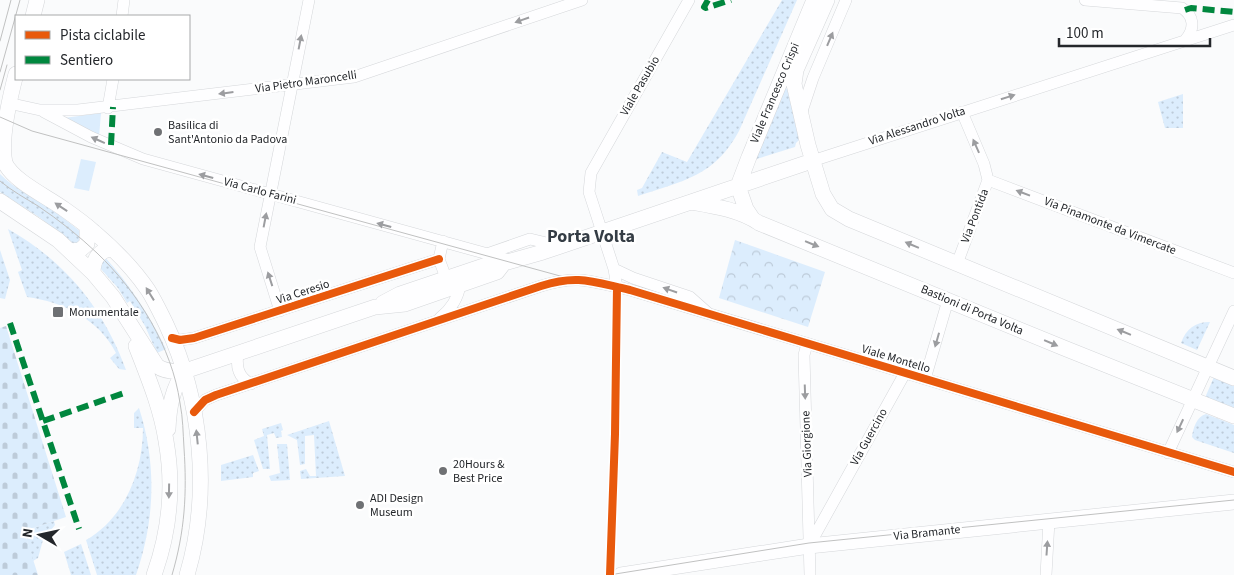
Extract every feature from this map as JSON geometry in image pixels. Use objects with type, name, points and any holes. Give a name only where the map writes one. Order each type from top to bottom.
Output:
[{"type":"main road","points":[[33,15],[37,0]]},
{"type":"main road","name":"Viale Francesco Crispi","points":[[738,186],[814,0]]},
{"type":"main road","name":"Viale Francesco Crispi","points":[[812,161],[794,84],[796,70],[827,0]]},
{"type":"main road","points":[[15,76],[4,102],[1,144],[5,164],[10,171],[87,226],[126,263],[148,290],[172,338],[185,371],[194,412],[200,498],[196,541],[187,575]]},
{"type":"main road","points":[[812,161],[823,194],[832,209],[849,219],[1234,378]]},
{"type":"main road","name":"Via Alessandro Volta","points":[[447,284],[495,262],[508,262],[559,246],[812,161]]},
{"type":"main road","points":[[738,186],[746,210],[752,218]]},
{"type":"main road","points":[[0,201],[71,251],[113,297],[159,368],[172,372],[185,371],[376,307],[405,304],[447,284]]},
{"type":"main road","name":"Bastioni di Porta Volta","points":[[691,202],[713,205],[752,218],[759,223],[1234,416]]},
{"type":"main road","points":[[71,251],[80,250],[87,244],[87,226]]},
{"type":"main road","points":[[93,273],[93,266],[98,254],[112,249]]},
{"type":"main road","points":[[125,318],[150,384],[166,443],[170,479],[169,503],[164,542],[154,575]]},
{"type":"main road","points":[[166,443],[173,393],[185,371]]},
{"type":"main road","name":"Via Bramante","points":[[621,575],[809,546],[1234,502]]},
{"type":"street","points":[[122,15],[124,0]]},
{"type":"street","points":[[280,311],[260,247],[309,0]]},
{"type":"street","name":"Via Pietro Maroncelli","points":[[108,108],[354,77],[568,2],[582,0]]},
{"type":"street","name":"Viale Pasubio","points":[[602,232],[588,192],[591,172],[689,0]]},
{"type":"street","points":[[801,114],[813,78],[846,0]]},
{"type":"street","points":[[1085,0],[1182,8],[1192,22],[1192,30],[1186,39]]},
{"type":"street","name":"Via Alessandro Volta","points":[[812,161],[1234,24]]},
{"type":"street","points":[[108,108],[112,80]]},
{"type":"street","name":"Via Carlo Farini","points":[[4,102],[40,110],[108,108]]},
{"type":"street","name":"Via Carlo Farini","points":[[40,110],[91,136],[143,159],[443,241],[508,262]]},
{"type":"street","name":"Via Pontida","points":[[957,264],[988,180],[984,164],[962,112]]},
{"type":"street","name":"Via Pinamonte da Vimercate","points":[[988,180],[1233,273]]},
{"type":"street","points":[[602,232],[614,269],[617,287]]},
{"type":"street","points":[[487,254],[525,240],[534,239],[559,246]]},
{"type":"street","points":[[194,412],[209,398],[432,323],[447,316],[450,293],[439,259],[443,241]]},
{"type":"street","name":"Via Ceresio","points":[[172,338],[181,340],[194,338],[439,259]]},
{"type":"street","name":"Viale Montello","points":[[614,269],[633,278],[690,297],[711,315]]},
{"type":"street","name":"Viale Montello","points":[[447,316],[565,279],[581,279],[617,287],[1234,472]]},
{"type":"street","points":[[925,379],[948,300]]},
{"type":"street","points":[[1168,453],[1234,311]]},
{"type":"street","name":"Via Giorgione","points":[[807,344],[804,355],[810,575]]},
{"type":"street","points":[[238,353],[237,364],[240,374],[242,378],[251,384]]},
{"type":"street","name":"Via Guercino","points":[[809,546],[905,373]]},
{"type":"street","points":[[808,498],[820,505],[833,502]]},
{"type":"street","points":[[1046,575],[1049,522]]},
{"type":"green space","points":[[782,0],[797,0],[739,131],[730,146],[719,158],[696,175],[638,196],[637,190],[642,188],[662,152],[687,162]]},
{"type":"green space","points":[[785,87],[789,91],[799,140],[795,147],[750,161]]},
{"type":"green space","points":[[1183,94],[1183,128],[1165,128],[1158,102]]},
{"type":"green space","points":[[101,113],[99,137],[64,118]]},
{"type":"green space","points":[[81,159],[96,162],[89,191],[74,188]]},
{"type":"green space","points":[[0,174],[17,188],[57,213],[82,233],[83,242],[74,244],[39,217],[0,192]]},
{"type":"green space","points":[[8,229],[47,256],[80,289],[106,327],[126,370],[119,369],[110,358],[116,353],[109,341],[90,322],[79,314],[54,303],[27,297],[18,272],[22,270]]},
{"type":"green space","points":[[735,240],[825,272],[808,327],[719,298]]},
{"type":"green space","points":[[0,250],[10,280],[5,299],[0,298]]},
{"type":"green space","points":[[104,256],[138,300],[166,349],[157,353],[145,326],[130,301],[127,303],[118,288],[100,268]]},
{"type":"green space","points":[[1210,322],[1197,350],[1181,343],[1188,330],[1192,327],[1200,323]]},
{"type":"green space","points":[[6,326],[66,517],[24,531],[38,575],[0,575],[0,328]]},
{"type":"green space","points":[[1214,377],[1234,381],[1234,411],[1204,400]]},
{"type":"green space","points":[[139,408],[149,450],[151,471],[150,513],[142,554],[136,575],[97,575],[86,540],[100,531],[111,519],[129,492],[140,461],[143,428],[134,428],[134,413]]},
{"type":"green space","points":[[1206,414],[1234,425],[1234,453],[1195,440],[1192,437],[1194,426],[1200,417]]},
{"type":"green space","points":[[329,421],[345,476],[301,479],[300,471],[306,469],[310,476],[316,476],[314,435],[305,436],[305,464],[300,465],[297,440],[287,435]]},
{"type":"green space","points":[[281,423],[282,437],[276,438],[274,433],[267,435],[270,469],[263,469],[254,440],[264,436],[262,429]]},
{"type":"green space","points":[[277,444],[287,444],[290,480],[271,481],[269,476],[280,473]]},
{"type":"green space","points":[[253,455],[259,471],[253,473],[253,477],[221,481],[221,465]]},
{"type":"green space","points":[[54,521],[55,525],[43,540],[38,558],[33,561],[24,531]]},
{"type":"green space","points":[[81,544],[91,575],[71,575],[64,552]]},
{"type":"tram line","points":[[0,41],[11,0]]},
{"type":"tram line","points":[[16,15],[20,0]]},
{"type":"tram line","points":[[0,72],[15,18]]},
{"type":"tram line","points":[[0,90],[7,65]]},
{"type":"tram line","points":[[0,117],[32,131],[593,285],[632,294],[1234,475]]},
{"type":"tram line","points":[[0,181],[54,217],[97,253],[126,285],[151,322],[161,341],[176,382],[182,420],[185,465],[184,512],[180,543],[172,575]]},
{"type":"tram line","points":[[609,575],[809,543],[1234,500]]},
{"type":"marked path","points":[[708,0],[704,7],[706,8],[731,0]]},
{"type":"marked path","points":[[1185,10],[1191,8],[1234,12]]},
{"type":"marked path","points":[[111,145],[113,107]]},
{"type":"marked path","points":[[10,323],[79,529]]},
{"type":"marked path","points":[[43,421],[124,393]]},
{"type":"cycle path","points":[[172,338],[180,340],[194,338],[439,259]]},
{"type":"cycle path","points":[[194,412],[205,400],[216,395],[541,286],[565,280],[586,280],[630,290],[1234,472]]},
{"type":"cycle path","points":[[610,575],[615,434],[617,287]]},
{"type":"place","name":"Basilica di Sant'Antonio da Padova","points":[[158,132]]},
{"type":"place","name":"Monumentale","points":[[58,312]]},
{"type":"place","name":"20Hours & Best Price","points":[[443,471]]},
{"type":"place","name":"ADI Design Museum","points":[[360,505]]},
{"type":"district","name":"Porta Volta","points":[[591,236]]}]
